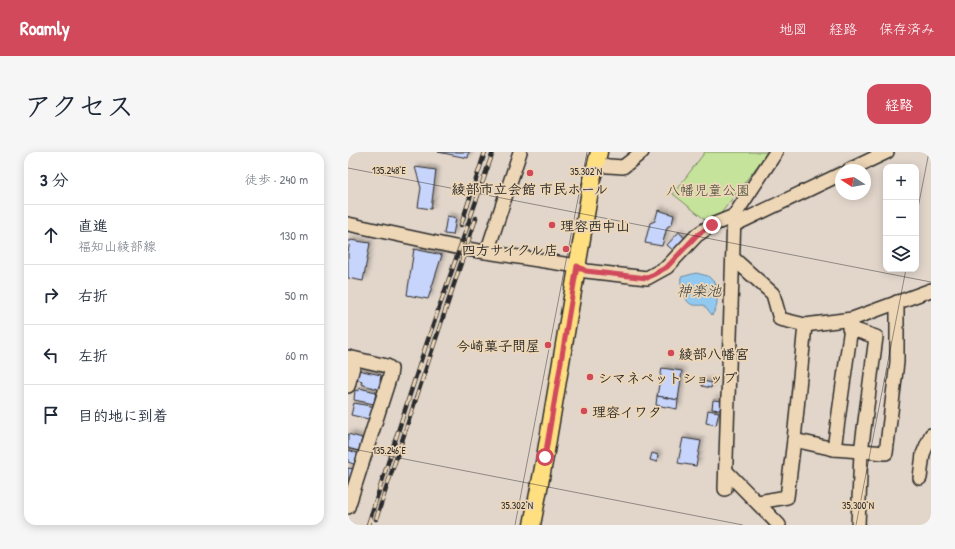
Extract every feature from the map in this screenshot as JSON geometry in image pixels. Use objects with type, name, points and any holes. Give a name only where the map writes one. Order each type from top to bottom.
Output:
[{"type":"main road","points":[[532,525],[597,159]]},
{"type":"street","points":[[487,252],[520,152]]},
{"type":"street","points":[[597,159],[623,167],[642,152]]},
{"type":"street","points":[[726,489],[734,221],[774,155],[786,152]]},
{"type":"street","points":[[862,164],[887,152]]},
{"type":"street","points":[[348,224],[460,248],[577,266],[586,271],[647,278],[667,267],[697,235],[712,225],[734,221],[835,177]]},
{"type":"street","points":[[733,258],[773,294],[780,319],[805,325],[851,323],[898,302],[931,290]]},
{"type":"street","points":[[794,440],[834,449],[886,453],[897,362],[898,302]]},
{"type":"street","points":[[834,449],[851,323]]},
{"type":"street","points":[[851,323],[876,336],[861,452],[858,525]]},
{"type":"street","points":[[758,502],[787,497],[805,325]]},
{"type":"street","points":[[348,386],[351,358],[387,366],[391,369],[348,507]]},
{"type":"street","points":[[920,478],[923,454],[931,435]]},
{"type":"street","points":[[726,471],[779,525]]},
{"type":"green space","name":"八幡児童公園","points":[[705,152],[768,152],[712,225],[673,194]]},
{"type":"water","name":"神楽池","points":[[696,273],[708,276],[717,285],[717,304],[712,315],[704,305],[690,304],[685,296],[681,283],[681,277]]},
{"type":"building","points":[[438,152],[469,152],[468,158]]},
{"type":"building","points":[[415,167],[436,170],[431,209],[418,207],[421,188]]},
{"type":"building","points":[[658,210],[674,215],[672,224],[667,227],[662,246],[645,243],[650,223],[655,221]]},
{"type":"building","points":[[447,216],[456,218],[453,235],[444,234]]},
{"type":"building","points":[[679,232],[686,240],[674,251],[667,245]]},
{"type":"building","points":[[350,240],[370,243],[363,281],[348,278],[348,253]]},
{"type":"building","points":[[414,249],[442,255],[428,299],[407,295]]},
{"type":"building","points":[[662,368],[682,371],[678,400],[657,396]]},
{"type":"building","points":[[358,370],[381,375],[380,381],[382,381],[380,390],[361,384],[362,381],[356,379]]},
{"type":"building","points":[[703,381],[712,383],[711,388],[702,386]]},
{"type":"building","points":[[359,388],[376,392],[374,404],[354,400],[355,390],[359,391]]},
{"type":"building","points":[[657,396],[678,400],[677,409],[656,405]]},
{"type":"building","points":[[713,400],[723,401],[721,410],[712,409]]},
{"type":"building","points":[[354,403],[376,407],[373,420],[351,415]]},
{"type":"building","points":[[708,410],[719,412],[716,425],[706,423]]},
{"type":"building","points":[[348,434],[362,438],[359,451],[348,448]]},
{"type":"building","points":[[683,438],[701,441],[696,466],[678,463]]},
{"type":"building","points":[[348,450],[360,454],[356,465],[348,462]]},
{"type":"building","points":[[652,453],[658,455],[657,462],[650,460]]},
{"type":"building","points":[[348,468],[354,469],[349,484],[348,484]]},
{"type":"railway","points":[[461,225],[485,152]]},
{"type":"railway","points":[[368,525],[422,357],[493,152]]},
{"type":"railway","points":[[376,519],[476,218]]},
{"type":"place","name":"綾部市立会館 市民ホール","points":[[530,173]]},
{"type":"place","name":"理容西中山","points":[[552,225]]},
{"type":"place","name":"四方サイクル店","points":[[566,249]]},
{"type":"place","name":"今崎菓子問屋","points":[[548,345]]},
{"type":"place","name":"綾部八幡宮","points":[[671,353]]},
{"type":"place","name":"シマネペットショップ","points":[[590,377]]},
{"type":"place","name":"理容イワタ","points":[[584,411]]},
{"type":"route","points":[[545,457],[577,266],[586,271],[647,278],[667,267],[697,235],[712,225]]}]
